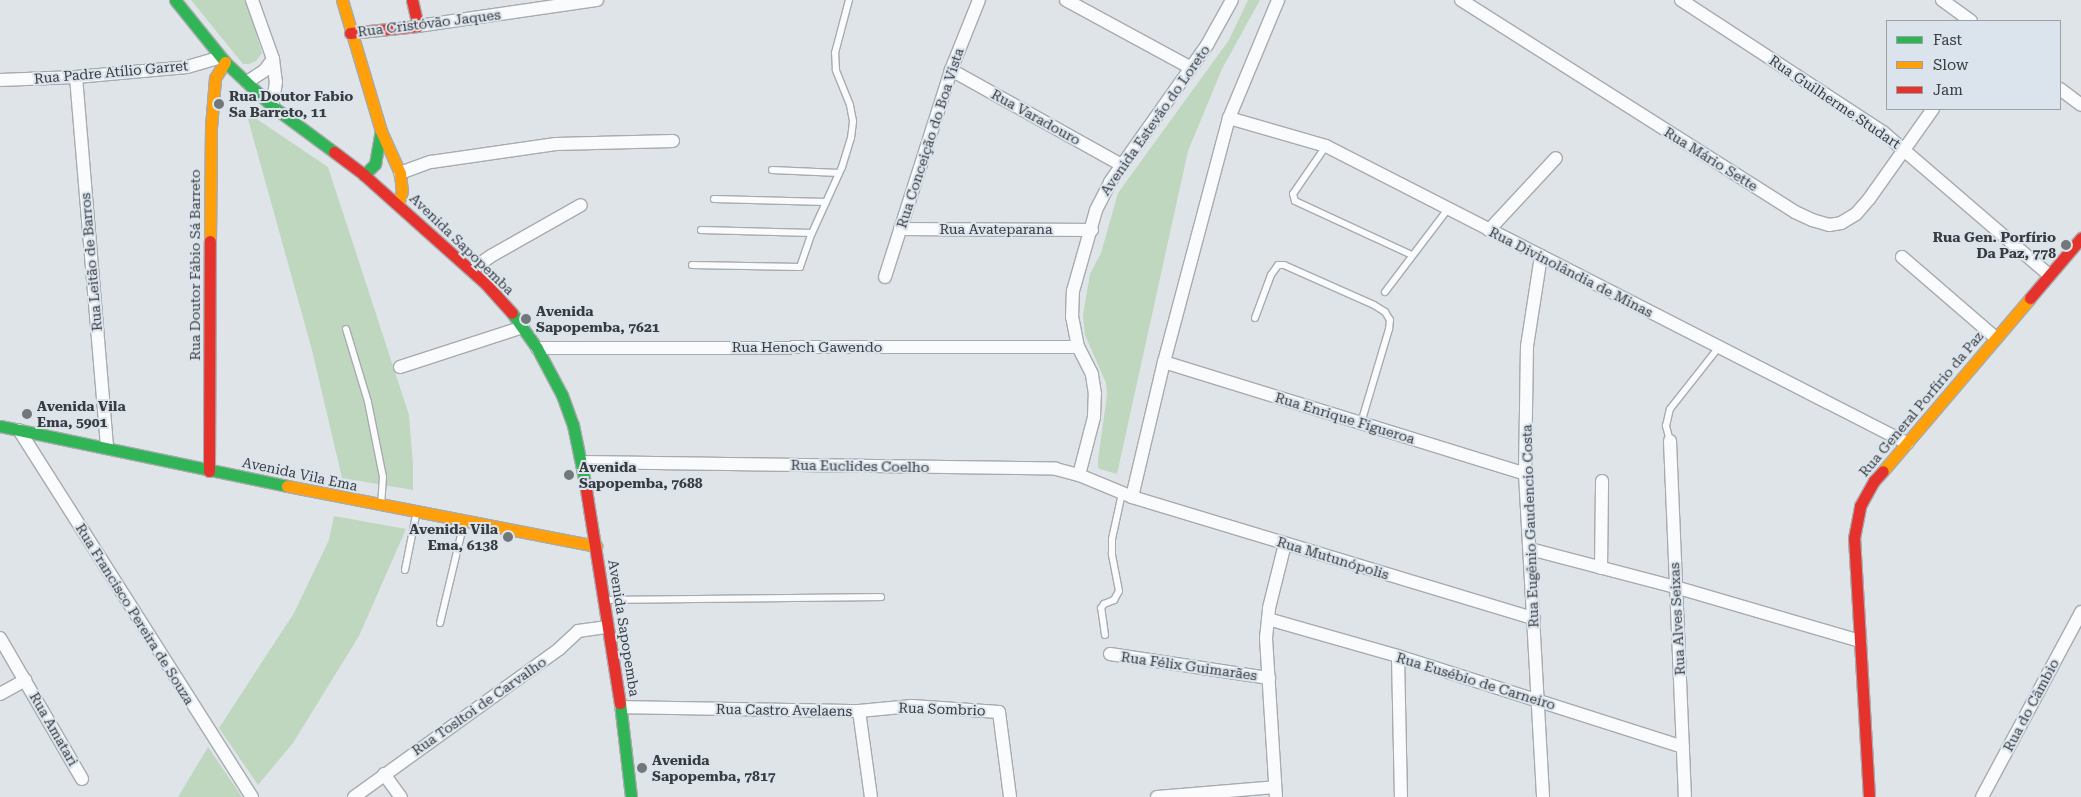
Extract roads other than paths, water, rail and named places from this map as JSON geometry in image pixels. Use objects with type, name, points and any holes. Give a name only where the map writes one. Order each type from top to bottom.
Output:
[{"type":"main road","name":"Avenida Sapopemba","points":[[175,0],[223,60],[272,106],[364,176],[472,270],[523,327],[537,348],[562,395],[573,425],[582,462],[621,707],[631,797]]},
{"type":"main road","points":[[342,0],[380,132],[400,174],[402,191],[398,204]]},
{"type":"main road","points":[[412,0],[418,26]]},
{"type":"main road","name":"Rua Cristóvão Jaques","points":[[350,33],[418,26]]},
{"type":"main road","name":"Rua Doutor Fábio Sá Barreto","points":[[209,471],[212,127],[215,78],[223,60]]},
{"type":"main road","points":[[364,176],[375,164],[380,132]]},
{"type":"main road","name":"Rua General Porfírio da Paz","points":[[1869,797],[1854,546],[1856,519],[1860,506],[1874,481],[2081,238]]},
{"type":"main road","name":"Avenida Vila Ema","points":[[0,426],[381,506],[596,546]]},
{"type":"street","points":[[252,0],[273,59],[276,82],[272,106]]},
{"type":"street","name":"Rua Cristóvão Jaques","points":[[418,26],[597,0]]},
{"type":"street","name":"Rua Conceição do Boa Vista","points":[[885,277],[951,70],[979,0]]},
{"type":"street","points":[[1066,0],[1191,68]]},
{"type":"street","name":"Avenida Estevão do Loreto","points":[[1079,475],[1094,417],[1095,394],[1092,374],[1078,347],[1072,317],[1073,291],[1102,195],[1207,45],[1232,0]]},
{"type":"street","points":[[1127,495],[1228,118],[1278,0]]},
{"type":"street","name":"Rua Mário Sette","points":[[1461,0],[1794,212],[1829,225],[1842,223],[1856,214],[1905,150],[1932,110]]},
{"type":"street","name":"Rua Guilherme Studart","points":[[1681,0],[1884,133],[2049,275]]},
{"type":"street","points":[[1942,0],[1969,20]]},
{"type":"street","points":[[246,82],[264,71],[273,59]]},
{"type":"street","name":"Rua Padre Atílio Garret","points":[[0,80],[76,77],[187,67],[223,60]]},
{"type":"street","name":"Rua Varadouro","points":[[951,70],[1122,165]]},
{"type":"street","name":"Rua Leitão de Barros","points":[[76,77],[107,448]]},
{"type":"street","points":[[2061,90],[2081,105]]},
{"type":"street","name":"Rua Divinolândia de Minas","points":[[1228,118],[1326,146],[1906,443]]},
{"type":"street","points":[[400,174],[432,162],[556,144],[673,141]]},
{"type":"street","points":[[1489,230],[1556,158]]},
{"type":"street","points":[[472,270],[490,256],[581,205]]},
{"type":"street","name":"Rua Avateparana","points":[[900,229],[1092,230]]},
{"type":"street","name":"Rua Eugênio Gaudencio Costa","points":[[1541,256],[1527,346],[1525,474],[1543,797]]},
{"type":"street","points":[[1902,257],[1996,338]]},
{"type":"street","points":[[400,367],[523,327]]},
{"type":"street","name":"Rua Henoch Gawendo","points":[[537,348],[1078,347]]},
{"type":"street","name":"Rua Enrique Figueroa","points":[[1164,362],[1525,474]]},
{"type":"street","name":"Rua Francisco Pereira de Souza","points":[[19,430],[252,797]]},
{"type":"street","name":"Rua Alves Seixas","points":[[1670,441],[1685,797]]},
{"type":"street","name":"Rua Euclides Coelho","points":[[582,462],[1056,469],[1079,475],[1127,495]]},
{"type":"street","points":[[1600,568],[1602,481]]},
{"type":"street","name":"Rua Mutunópolis","points":[[1127,495],[1534,618]]},
{"type":"street","points":[[1156,797],[1275,792],[1266,638],[1278,565],[1286,544]]},
{"type":"street","points":[[1530,549],[1675,587],[1860,641]]},
{"type":"street","name":"Rua do Câmbio","points":[[1982,797],[2081,612]]},
{"type":"street","name":"Rua Eusébio de Carneiro","points":[[1268,619],[1398,656],[1682,747]]},
{"type":"street","name":"Rua Tosltoi de Carvalho","points":[[354,797],[559,649],[578,631],[608,627]]},
{"type":"street","name":"Rua Amatari","points":[[0,638],[82,779]]},
{"type":"street","name":"Rua Félix Guimarães","points":[[1110,654],[1269,678]]},
{"type":"street","points":[[1398,656],[1401,797]]},
{"type":"street","name":"Rua Amatari","points":[[0,694],[25,680]]},
{"type":"street","name":"Rua Sombrio","points":[[859,711],[912,706],[999,712],[1010,797]]},
{"type":"street","name":"Rua Castro Avelaens","points":[[621,707],[859,711],[871,797]]},
{"type":"street","points":[[384,774],[401,797]]},
{"type":"lane","points":[[692,265],[800,267],[812,234],[839,174],[851,138],[853,121],[850,105],[836,70],[835,53],[849,0]]},
{"type":"lane","points":[[1326,146],[1293,194],[1295,201],[1412,255]]},
{"type":"lane","points":[[772,170],[839,174]]},
{"type":"lane","points":[[714,199],[826,202]]},
{"type":"lane","points":[[1384,292],[1448,209]]},
{"type":"lane","points":[[701,230],[812,234]]},
{"type":"lane","points":[[1255,318],[1270,275],[1278,265],[1374,305],[1385,312],[1390,320],[1389,329],[1361,423]]},
{"type":"lane","points":[[346,329],[370,411],[383,477],[381,506]]},
{"type":"lane","points":[[1670,441],[1666,426],[1670,409],[1719,347]]},
{"type":"lane","points":[[1104,635],[1102,608],[1104,604],[1114,600],[1119,590],[1112,540],[1127,495]]},
{"type":"lane","points":[[405,570],[417,513]]},
{"type":"lane","points":[[440,623],[464,521]]},
{"type":"lane","points":[[604,600],[880,597]]},
{"type":"place","name":"Rua Doutor Fabio Sa Barreto, 11","points":[[219,104]]},
{"type":"place","name":"Rua Gen. Porfírio Da Paz, 778","points":[[2066,245]]},
{"type":"place","name":"Avenida Sapopemba, 7621","points":[[526,319]]},
{"type":"place","name":"Avenida Vila Ema, 5901","points":[[27,414]]},
{"type":"place","name":"Avenida Sapopemba, 7688","points":[[569,475]]},
{"type":"place","name":"Avenida Vila Ema, 6138","points":[[508,537]]},
{"type":"place","name":"Avenida Sapopemba, 7817","points":[[642,768]]}]
